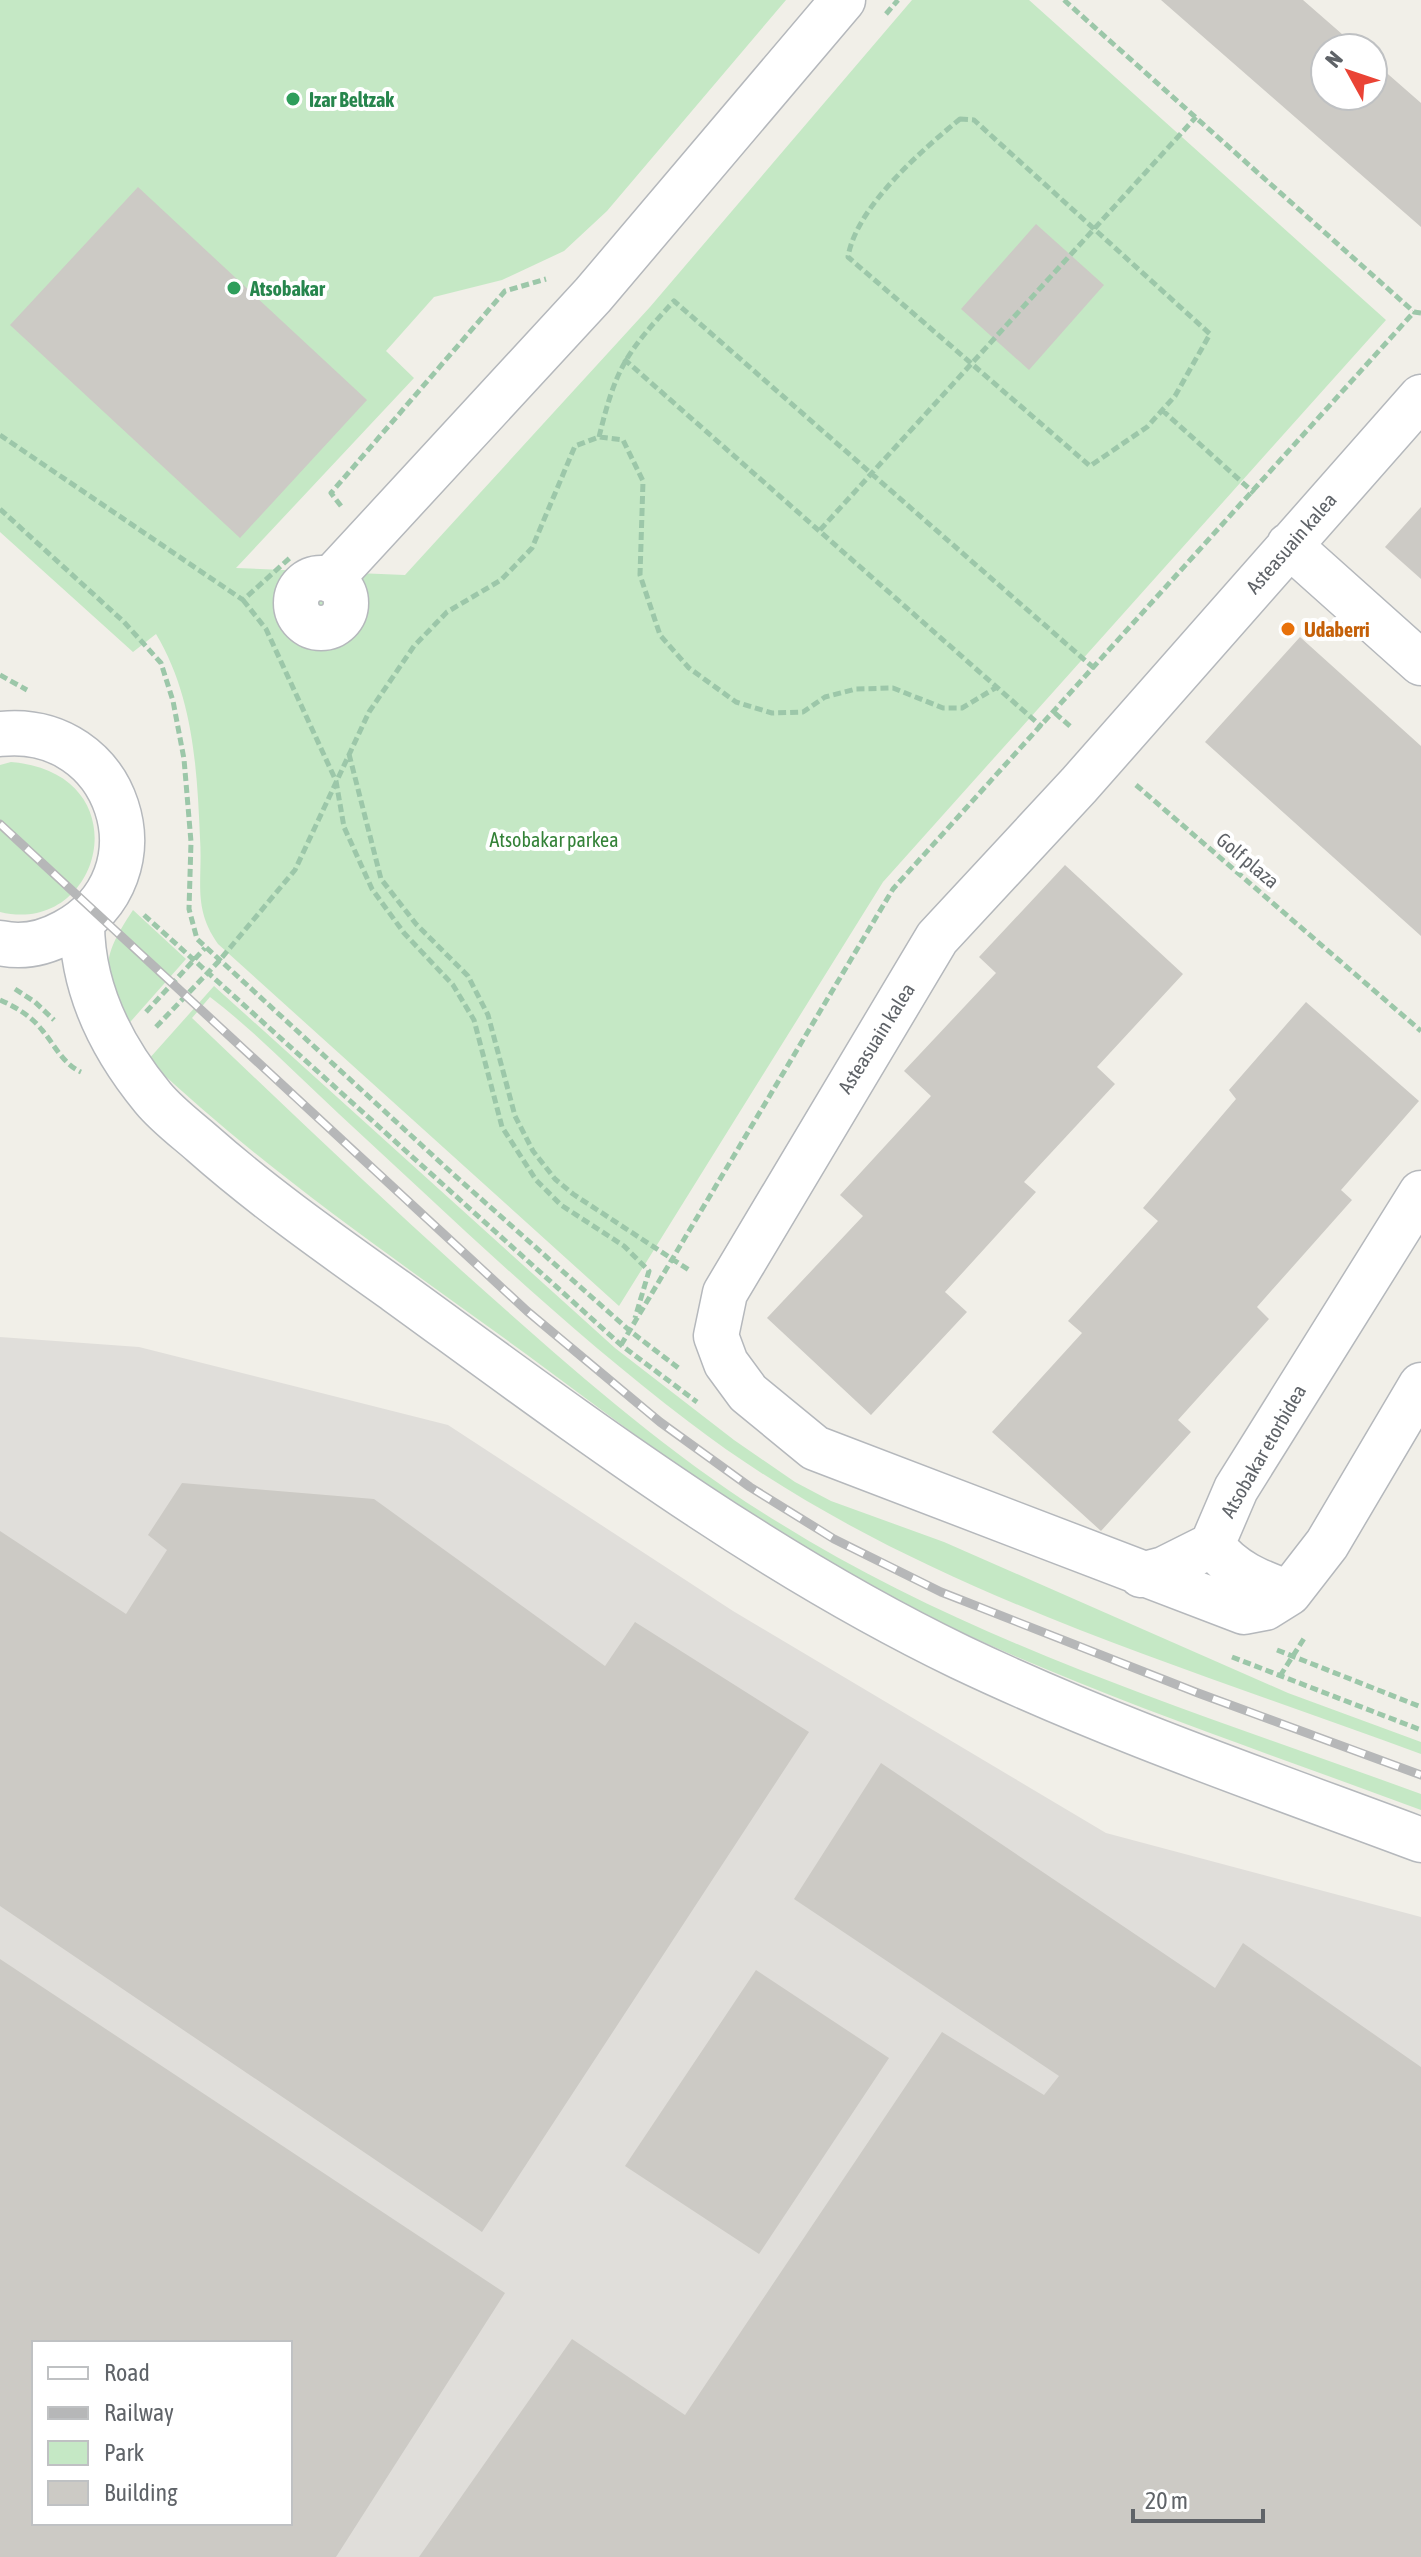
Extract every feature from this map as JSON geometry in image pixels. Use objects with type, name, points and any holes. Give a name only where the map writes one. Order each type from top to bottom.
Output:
[{"type":"street","points":[[330,580],[593,295],[843,0]]},
{"type":"street","name":"Asteasuain kalea","points":[[1141,1575],[815,1448],[748,1393],[726,1363],[716,1336],[725,1293],[937,938],[1103,757],[1421,397]]},
{"type":"street","points":[[1289,545],[1421,663]]},
{"type":"street","points":[[0,943],[14,946],[50,940],[82,923],[107,896],[121,861],[122,825],[112,790],[89,761],[15,718]]},
{"type":"street","points":[[82,923],[82,953],[89,983],[115,1047],[156,1101],[232,1170],[696,1506],[810,1578],[958,1656],[1075,1709],[1421,1840]]},
{"type":"street","name":"Atsobakar etorbidea","points":[[1212,1545],[1236,1489],[1421,1193]]},
{"type":"street","points":[[1141,1575],[1244,1612],[1265,1608],[1289,1593],[1327,1544],[1421,1385]]},
{"type":"street","points":[[1141,1575],[1164,1569],[1212,1545],[1226,1564],[1245,1576],[1289,1593]]},
{"type":"path","points":[[1064,0],[1414,312],[1421,313]]},
{"type":"path","points":[[820,530],[1196,117]]},
{"type":"path","points":[[960,119],[974,120],[1210,334],[1175,396],[1147,427],[1090,466],[971,363],[848,257],[849,246],[879,197],[911,159],[960,119]]},
{"type":"path","points":[[343,509],[331,493],[505,291],[551,278]]},
{"type":"path","points":[[599,437],[612,385],[624,359],[674,301],[1095,669]]},
{"type":"path","points":[[624,359],[1042,727]]},
{"type":"path","points":[[1162,410],[1254,493]]},
{"type":"path","points":[[0,435],[243,600],[266,629],[336,781],[344,827],[372,889],[404,933],[453,985],[474,1020],[502,1127],[522,1159],[561,1205],[624,1246],[649,1271],[630,1331]]},
{"type":"path","points":[[206,975],[295,870],[349,753],[388,680],[414,646],[447,612],[501,580],[532,548],[575,446],[599,437],[623,440],[643,481],[640,575],[660,635],[689,668],[736,702],[772,713],[803,712],[825,697],[856,689],[893,688],[943,708],[962,708],[997,687]]},
{"type":"path","points":[[0,509],[124,622],[161,663],[173,701],[184,759],[191,842],[191,926],[205,948]]},
{"type":"path","points":[[243,600],[299,550]]},
{"type":"path","points":[[0,675],[15,718]]},
{"type":"path","name":"Golf plaza","points":[[1055,713],[1421,1031]]},
{"type":"path","points":[[349,753],[381,879],[416,924],[468,976],[488,1015],[515,1116],[533,1151],[555,1179],[573,1194],[725,1293]]},
{"type":"path","points":[[140,912],[206,975],[621,1345],[700,1405]]},
{"type":"path","points":[[1221,1652],[1421,1730]]},
{"type":"shaded area","points":[[0,1337],[139,1347],[448,1425],[733,1611],[1106,1833],[1421,1917],[1421,2557],[0,2557]]},
{"type":"green space","name":"Atsobakar parkea","points":[[0,0],[786,0],[607,211],[564,251],[502,280],[434,297],[386,351],[414,378],[236,568],[405,575],[650,307],[912,0],[1029,0],[1386,320],[883,882],[619,1306],[218,944],[205,918],[200,893],[199,811],[191,733],[178,682],[156,634],[133,652],[0,532]]},
{"type":"green space","points":[[11,762],[53,773],[79,794],[93,821],[94,850],[84,878],[64,901],[35,913],[0,912],[0,765]]},
{"type":"green space","points":[[133,910],[186,959],[124,1029],[108,967],[114,943]]},
{"type":"green space","points":[[214,986],[615,1348],[734,1440],[795,1482],[831,1501],[944,1542],[1288,1693],[1421,1742],[1421,1754],[1042,1615],[949,1575],[858,1530],[772,1480],[689,1422],[598,1349],[467,1233],[260,1039],[210,997],[192,1018],[507,1311],[639,1424],[708,1476],[781,1524],[933,1607],[1094,1675],[1421,1794],[1421,1810],[1154,1712],[957,1630],[844,1573],[704,1484],[332,1213],[238,1139],[148,1060]]},
{"type":"building","points":[[1161,0],[1303,0],[1340,32],[1309,32],[1309,112],[1389,112],[1389,75],[1421,103],[1421,227]]},
{"type":"building","points":[[138,187],[367,400],[240,538],[10,325]]},
{"type":"building","points":[[1036,224],[1104,285],[1029,370],[961,309]]},
{"type":"building","points":[[1421,507],[1421,579],[1385,547]]},
{"type":"building","points":[[1300,637],[1421,746],[1421,936],[1205,742]]},
{"type":"building","points":[[1065,865],[1183,974],[1097,1067],[1115,1084],[1024,1182],[1036,1192],[945,1292],[967,1312],[871,1415],[767,1318],[863,1216],[840,1195],[931,1096],[904,1071],[996,973],[979,957]]},
{"type":"building","points":[[1306,1002],[1419,1101],[1341,1190],[1352,1200],[1257,1307],[1269,1319],[1178,1420],[1191,1432],[1101,1531],[992,1432],[1082,1333],[1068,1321],[1158,1221],[1143,1208],[1236,1099],[1229,1090]]},
{"type":"building","points":[[182,1483],[374,1499],[605,1666],[635,1622],[809,1732],[482,2232],[0,1906],[0,1531],[126,1614],[167,1550],[148,1535]]},
{"type":"building","points":[[881,1763],[1215,1988],[1243,1943],[1421,2067],[1421,2557],[419,2557],[572,2339],[685,2415],[942,2032],[1044,2095],[1059,2076],[794,1899]]},
{"type":"building","points":[[0,1959],[505,2293],[336,2557],[0,2557]]},
{"type":"building","points":[[756,1970],[889,2058],[759,2254],[625,2166]]},
{"type":"railway","points":[[0,824],[527,1311],[660,1422],[750,1487],[834,1539],[941,1592],[1198,1693],[1421,1775]]},
{"type":"place","name":"Izar Beltzak","points":[[293,99]]},
{"type":"place","name":"Atsobakar","points":[[234,288]]},
{"type":"place","name":"Udaberri","points":[[1288,629]]}]
